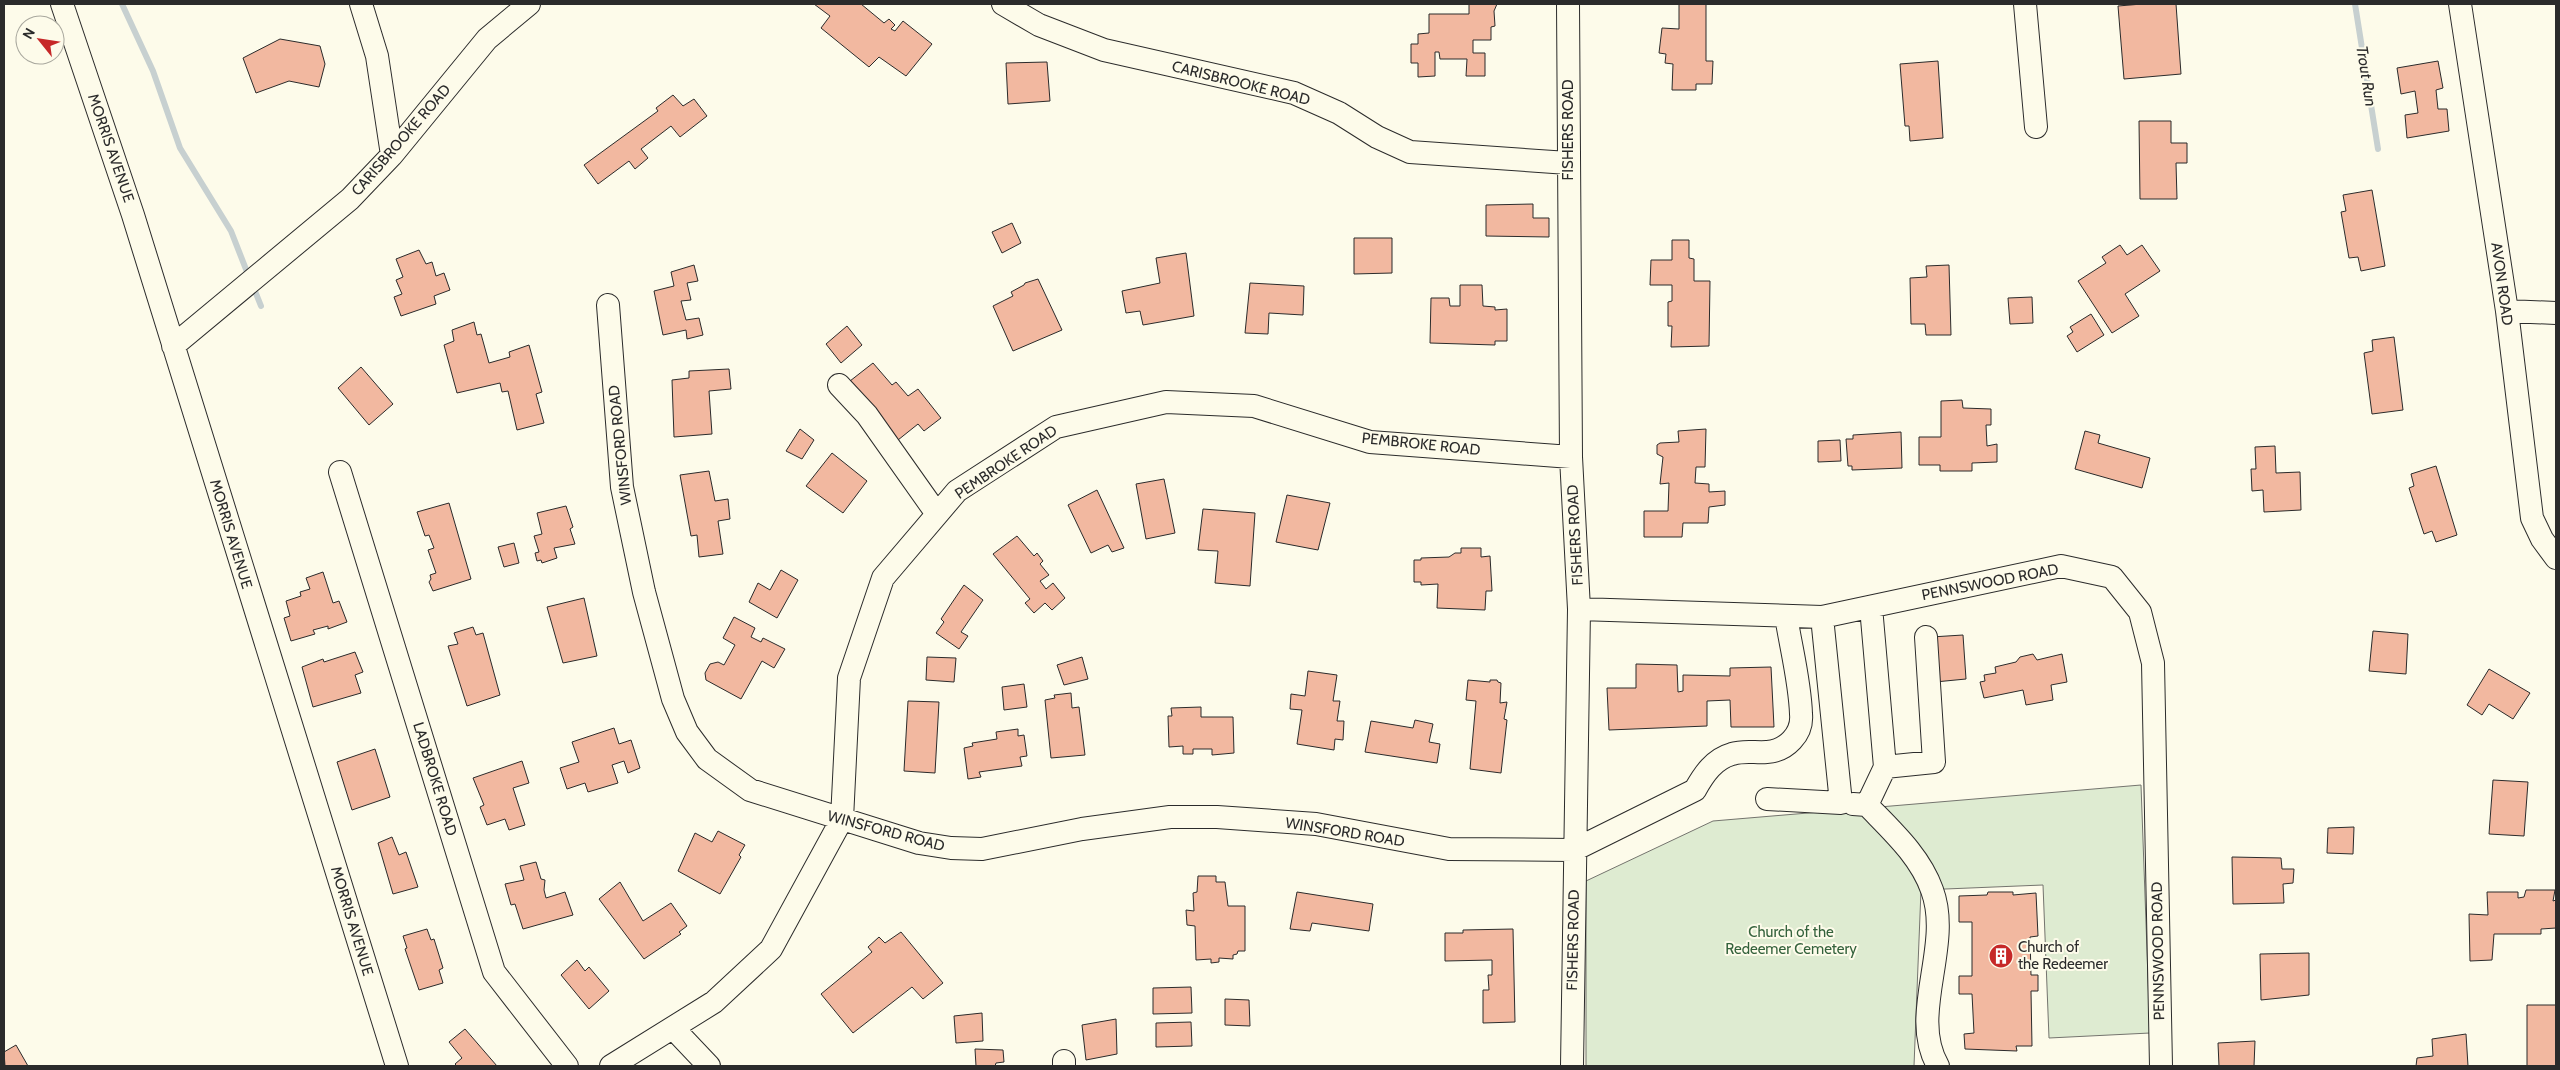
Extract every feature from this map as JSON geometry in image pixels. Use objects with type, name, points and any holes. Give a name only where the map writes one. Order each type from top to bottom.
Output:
[{"type":"street","name":"MORRIS AVENUE","points":[[62,4],[133,214],[398,1066]]},
{"type":"street","points":[[362,4],[377,56],[392,155]]},
{"type":"street","name":"CARISBROOKE ROAD","points":[[173,346],[350,199],[392,155],[487,39],[529,4]]},
{"type":"street","name":"CARISBROOKE ROAD","points":[[1003,4],[1039,24],[1104,50],[1294,93],[1339,113],[1377,137],[1410,152],[1568,163]]},
{"type":"street","name":"FISHERS ROAD","points":[[1568,4],[1571,457],[1579,609],[1572,1066]]},
{"type":"street","points":[[2025,4],[2036,127]]},
{"type":"street","name":"AVON ROAD","points":[[2460,4],[2507,312],[2532,518],[2542,540],[2556,558]]},
{"type":"street","name":"WINSFORD ROAD","points":[[608,305],[622,487],[644,592],[673,699],[687,732],[707,759],[750,790],[919,843],[951,848],[982,849],[1082,829],[1152,819],[1217,817],[1316,824],[1449,849],[1574,850]]},
{"type":"street","points":[[2507,312],[2556,313]]},
{"type":"street","points":[[838,386],[866,415],[937,514]]},
{"type":"street","name":"PEMBROKE ROAD","points":[[610,1066],[714,1002],[771,949],[842,820],[849,678],[883,578],[957,491],[1056,427],[1166,402],[1254,406],[1370,442],[1571,457]]},
{"type":"street","name":"LADBROKE ROAD","points":[[340,472],[494,972],[567,1066]]},
{"type":"street","name":"PENNSWOOD ROAD","points":[[1579,609],[1822,617],[2061,566],[2112,577],[2140,612],[2153,663],[2161,1066]]},
{"type":"street","points":[[1867,805],[1885,767],[1871,606]]},
{"type":"street","points":[[1574,850],[1695,790],[1704,774],[1716,762],[1731,754],[1748,751],[1766,752],[1777,750],[1787,745],[1795,737],[1802,715],[1786,616]]},
{"type":"street","points":[[1822,617],[1841,803]]},
{"type":"street","points":[[1885,767],[1934,762],[1926,637]]},
{"type":"street","points":[[1767,800],[1867,805],[1919,862],[1933,891],[1939,923],[1926,1032],[1931,1054],[1938,1066]]},
{"type":"street","points":[[673,1028],[709,1066]]},
{"type":"green space","name":"Church of the Redeemer Cemetery","points":[[2141,785],[2150,1033],[2049,1038],[2043,885],[1921,890],[1914,1066],[1586,1066],[1586,881],[1713,821]]},
{"type":"building","points":[[814,4],[861,4],[884,23],[889,19],[895,25],[891,29],[895,31],[903,21],[932,44],[906,76],[879,57],[869,67],[821,28],[830,16]]},
{"type":"building","points":[[1469,4],[1497,4],[1494,11],[1495,26],[1491,27],[1491,40],[1473,40],[1473,53],[1485,53],[1485,76],[1466,76],[1467,59],[1440,59],[1439,52],[1435,52],[1435,76],[1418,77],[1418,63],[1411,63],[1411,44],[1418,44],[1418,34],[1429,33],[1429,14],[1469,14]]},
{"type":"building","points":[[1679,4],[1706,4],[1706,61],[1713,61],[1712,84],[1696,84],[1696,90],[1672,90],[1673,64],[1665,63],[1666,54],[1659,53],[1662,28],[1679,29]]},
{"type":"building","points":[[2176,4],[2181,74],[2124,79],[2118,6]]},
{"type":"building","points":[[280,39],[320,46],[325,64],[319,87],[289,81],[256,93],[243,58]]},
{"type":"building","points":[[1938,61],[1943,138],[1910,141],[1909,126],[1905,126],[1900,64]]},
{"type":"building","points":[[2438,61],[2443,88],[2436,90],[2438,109],[2447,109],[2449,131],[2407,138],[2405,115],[2418,113],[2415,91],[2401,94],[2397,68]]},
{"type":"building","points":[[1047,62],[1050,101],[1008,104],[1006,63]]},
{"type":"building","points":[[673,95],[683,106],[694,99],[707,116],[680,137],[671,126],[641,149],[648,158],[635,169],[629,161],[598,184],[584,165],[658,111],[656,108]]},
{"type":"building","points":[[2139,121],[2171,121],[2171,143],[2187,143],[2187,163],[2176,163],[2177,199],[2140,199]]},
{"type":"building","points":[[2372,190],[2385,266],[2361,271],[2358,257],[2349,258],[2341,212],[2346,211],[2343,195]]},
{"type":"building","points":[[1533,204],[1533,218],[1549,218],[1549,237],[1486,236],[1486,205]]},
{"type":"building","points":[[1012,223],[1021,243],[1002,253],[992,232]]},
{"type":"building","points":[[1354,238],[1392,238],[1392,273],[1354,274]]},
{"type":"building","points":[[1672,240],[1689,240],[1689,258],[1694,259],[1694,281],[1710,281],[1709,346],[1671,347],[1672,326],[1668,326],[1668,302],[1672,301],[1672,285],[1650,285],[1651,260],[1672,260]]},
{"type":"building","points":[[2120,245],[2127,255],[2142,245],[2160,271],[2125,294],[2139,316],[2112,333],[2078,281],[2106,263],[2102,257]]},
{"type":"building","points":[[419,250],[426,264],[432,262],[436,276],[444,273],[450,290],[434,296],[436,304],[401,316],[394,297],[402,294],[396,280],[403,277],[396,259]]},
{"type":"building","points":[[1186,253],[1194,316],[1143,325],[1140,311],[1126,313],[1122,291],[1160,283],[1156,258]]},
{"type":"building","points":[[694,265],[698,281],[687,283],[691,300],[681,301],[686,320],[699,318],[703,335],[687,339],[686,330],[663,335],[654,291],[674,286],[671,272]]},
{"type":"building","points":[[1949,265],[1951,335],[1926,335],[1925,324],[1911,324],[1910,278],[1927,277],[1926,266]]},
{"type":"building","points":[[1038,279],[1062,330],[1013,351],[993,306],[1013,296],[1011,292],[1025,283]]},
{"type":"building","points":[[1250,283],[1304,286],[1303,315],[1269,313],[1268,334],[1245,333]]},
{"type":"building","points":[[1460,285],[1482,285],[1483,306],[1495,307],[1495,310],[1507,309],[1507,341],[1495,341],[1495,345],[1430,343],[1431,298],[1449,298],[1450,306],[1460,306]]},
{"type":"building","points":[[2032,297],[2033,323],[2010,324],[2008,298]]},
{"type":"building","points":[[2091,314],[2104,335],[2077,352],[2067,336],[2073,332],[2070,327]]},
{"type":"building","points":[[474,322],[477,335],[481,334],[489,363],[510,357],[509,352],[529,345],[542,392],[536,394],[544,423],[517,430],[508,391],[502,392],[500,383],[457,393],[444,345],[454,341],[452,330]]},
{"type":"building","points":[[847,326],[862,345],[841,363],[826,344]]},
{"type":"building","points":[[2394,337],[2403,410],[2372,414],[2364,353],[2373,351],[2372,340]]},
{"type":"building","points":[[873,363],[892,385],[896,382],[908,396],[918,389],[941,418],[924,431],[918,424],[898,440],[850,381]]},
{"type":"building","points":[[361,367],[393,404],[369,425],[338,388]]},
{"type":"building","points":[[729,369],[731,389],[709,391],[712,434],[674,437],[672,380],[689,378],[689,371]]},
{"type":"building","points":[[1962,400],[1963,408],[1991,409],[1991,425],[1986,425],[1987,446],[1997,444],[1997,462],[1972,463],[1972,471],[1940,471],[1940,465],[1919,465],[1919,437],[1941,437],[1941,401]]},
{"type":"building","points":[[800,429],[814,440],[802,459],[786,451]]},
{"type":"building","points":[[1706,429],[1705,467],[1696,467],[1695,483],[1709,484],[1709,492],[1725,491],[1725,505],[1709,507],[1708,523],[1683,523],[1682,537],[1644,537],[1644,511],[1668,511],[1669,483],[1660,484],[1663,457],[1657,454],[1657,445],[1660,443],[1679,442],[1678,431]]},
{"type":"building","points":[[2085,431],[2100,435],[2098,443],[2150,458],[2142,488],[2075,469]]},
{"type":"building","points":[[1901,432],[1902,468],[1852,470],[1852,466],[1848,466],[1846,439],[1853,439],[1853,435]]},
{"type":"building","points":[[1840,440],[1841,461],[1818,462],[1818,441]]},
{"type":"building","points":[[2275,446],[2276,473],[2300,472],[2301,510],[2264,512],[2263,490],[2252,491],[2251,469],[2256,469],[2255,447]]},
{"type":"building","points":[[832,453],[867,481],[843,513],[806,486]]},
{"type":"building","points":[[2436,466],[2457,535],[2436,542],[2432,531],[2424,534],[2409,488],[2414,486],[2411,474]]},
{"type":"building","points":[[709,471],[715,501],[728,499],[730,519],[718,521],[723,554],[699,557],[697,535],[691,536],[680,475]]},
{"type":"building","points":[[1164,479],[1175,533],[1146,539],[1136,484]]},
{"type":"building","points":[[1097,490],[1124,548],[1112,552],[1108,545],[1091,553],[1068,505]]},
{"type":"building","points":[[1287,495],[1330,503],[1318,550],[1276,542]]},
{"type":"building","points":[[449,503],[471,579],[433,591],[429,582],[431,579],[430,575],[436,573],[428,550],[434,548],[429,535],[425,536],[417,512]]},
{"type":"building","points":[[566,506],[573,527],[570,529],[575,544],[554,548],[557,558],[542,563],[541,560],[537,561],[535,553],[539,552],[534,536],[542,534],[537,513]]},
{"type":"building","points":[[1203,509],[1255,513],[1250,586],[1215,583],[1218,551],[1198,550]]},
{"type":"building","points":[[1017,536],[1034,556],[1037,553],[1043,561],[1040,564],[1049,575],[1040,581],[1046,589],[1053,583],[1065,598],[1052,610],[1045,603],[1034,613],[1025,603],[1030,599],[993,554]]},
{"type":"building","points":[[514,543],[519,563],[504,567],[498,547]]},
{"type":"building","points":[[1461,548],[1481,548],[1481,557],[1490,556],[1492,591],[1486,591],[1485,610],[1437,608],[1438,584],[1421,585],[1421,582],[1414,582],[1414,560],[1449,557],[1455,553],[1461,553]]},
{"type":"building","points":[[781,570],[798,580],[777,618],[749,602],[758,583],[770,590]]},
{"type":"building","points":[[323,572],[333,603],[339,601],[347,622],[328,629],[328,626],[313,630],[315,634],[291,641],[284,618],[290,616],[286,601],[301,596],[300,592],[310,589],[306,578]]},
{"type":"building","points":[[964,585],[983,600],[961,632],[968,636],[959,649],[936,633],[944,622],[941,619]]},
{"type":"building","points":[[584,598],[597,656],[563,663],[547,607]]},
{"type":"building","points":[[734,617],[755,628],[751,637],[761,642],[763,638],[785,649],[774,668],[762,661],[741,699],[706,680],[705,673],[710,664],[718,662],[724,665],[735,645],[723,638]]},
{"type":"building","points":[[473,627],[476,635],[483,633],[500,695],[467,706],[448,646],[458,644],[454,633]]},
{"type":"building","points":[[2373,631],[2408,634],[2406,674],[2369,671]]},
{"type":"building","points":[[1963,635],[1966,679],[1935,682],[1931,637]]},
{"type":"building","points":[[355,652],[363,672],[355,675],[361,693],[313,707],[302,667],[323,659],[324,662]]},
{"type":"building","points":[[2033,654],[2037,660],[2062,654],[2067,682],[2051,685],[2053,700],[2026,705],[2023,690],[1984,698],[1980,682],[1985,681],[1984,675],[1996,673],[1995,667],[2016,662],[2020,657]]},
{"type":"building","points":[[927,657],[956,658],[954,682],[926,680]]},
{"type":"building","points":[[1082,657],[1088,679],[1064,685],[1057,665]]},
{"type":"building","points":[[1636,664],[1677,665],[1678,692],[1683,691],[1683,675],[1730,676],[1730,668],[1771,667],[1774,727],[1731,727],[1730,700],[1707,701],[1707,726],[1609,730],[1607,688],[1636,688]]},
{"type":"building","points":[[2489,669],[2530,693],[2513,719],[2489,704],[2482,715],[2467,705]]},
{"type":"building","points":[[1308,671],[1337,675],[1333,701],[1340,701],[1337,721],[1344,721],[1343,740],[1335,739],[1334,750],[1297,744],[1302,710],[1290,709],[1291,694],[1305,696]]},
{"type":"building","points":[[1468,680],[1490,682],[1490,680],[1497,680],[1501,683],[1500,703],[1507,702],[1504,719],[1507,720],[1501,773],[1470,769],[1476,701],[1466,700]]},
{"type":"building","points":[[1024,684],[1027,707],[1004,710],[1002,687]]},
{"type":"building","points":[[1071,693],[1072,708],[1079,707],[1085,755],[1051,758],[1045,700],[1055,698],[1054,695]]},
{"type":"building","points":[[908,701],[939,702],[935,773],[904,771]]},
{"type":"building","points":[[1201,707],[1201,717],[1233,717],[1234,753],[1212,755],[1212,749],[1193,749],[1193,754],[1183,754],[1183,746],[1169,747],[1168,716],[1172,716],[1171,708]]},
{"type":"building","points":[[1415,720],[1433,724],[1429,742],[1440,744],[1437,763],[1365,752],[1371,721],[1413,728]]},
{"type":"building","points":[[614,728],[619,744],[631,740],[640,768],[628,773],[624,761],[612,765],[618,783],[588,792],[585,783],[567,789],[560,768],[579,762],[572,742]]},
{"type":"building","points":[[1018,729],[1018,736],[1024,735],[1027,756],[1020,757],[1022,766],[979,772],[981,777],[968,779],[964,748],[973,746],[972,743],[997,739],[996,732]]},
{"type":"building","points":[[375,749],[390,797],[352,810],[337,762]]},
{"type":"building","points":[[522,761],[529,783],[513,788],[525,825],[509,830],[505,819],[487,825],[480,807],[484,805],[473,778]]},
{"type":"building","points":[[2493,780],[2528,782],[2524,836],[2489,834]]},
{"type":"building","points":[[2354,827],[2353,854],[2327,853],[2328,828]]},
{"type":"building","points":[[718,831],[745,845],[739,855],[741,857],[720,894],[678,871],[695,833],[712,842]]},
{"type":"building","points":[[392,837],[399,855],[406,852],[418,887],[393,894],[378,843]]},
{"type":"building","points":[[2232,857],[2281,858],[2282,869],[2294,869],[2293,883],[2283,884],[2284,903],[2233,904]]},
{"type":"building","points":[[536,862],[541,879],[545,880],[544,890],[546,898],[565,892],[573,915],[523,929],[515,904],[511,905],[505,884],[524,880],[520,866]]},
{"type":"building","points":[[1198,876],[1216,876],[1216,882],[1225,882],[1228,906],[1245,906],[1245,951],[1238,951],[1237,954],[1233,955],[1233,959],[1219,958],[1219,962],[1211,963],[1211,959],[1196,960],[1195,926],[1187,925],[1186,910],[1194,911],[1193,893],[1197,892]]},
{"type":"building","points":[[620,882],[643,921],[671,903],[687,926],[679,932],[681,934],[644,959],[599,899]]},
{"type":"building","points":[[2526,890],[2555,890],[2553,901],[2556,900],[2556,928],[2541,929],[2541,934],[2494,934],[2492,960],[2470,961],[2469,914],[2488,915],[2487,892],[2518,892],[2518,898],[2524,897]]},
{"type":"building","points":[[1297,892],[1373,904],[1369,931],[1312,923],[1310,931],[1290,929]]},
{"type":"building","name":"Church of the Redeemer","points":[[1988,892],[2013,892],[2013,895],[2036,893],[2038,936],[2030,937],[2031,975],[2038,975],[2038,991],[2031,991],[2032,1046],[2016,1046],[2017,1051],[1965,1049],[1964,1034],[1974,1033],[1972,994],[1959,994],[1959,976],[1972,976],[1972,922],[1959,922],[1959,896],[1987,895]]},
{"type":"building","points":[[427,929],[431,940],[434,939],[443,968],[439,970],[443,983],[419,990],[405,949],[407,948],[403,936]]},
{"type":"building","points":[[1513,929],[1515,1022],[1483,1023],[1483,990],[1489,990],[1488,975],[1492,975],[1492,960],[1445,961],[1445,933],[1463,933],[1463,930]]},
{"type":"building","points":[[901,932],[943,983],[923,999],[912,987],[853,1033],[821,994],[872,952],[868,947],[879,937],[885,943]]},
{"type":"building","points":[[2309,953],[2309,995],[2261,1000],[2260,954]]},
{"type":"building","points":[[577,960],[585,971],[589,967],[609,991],[589,1009],[561,975]]},
{"type":"building","points":[[1191,987],[1192,1013],[1153,1014],[1153,988]]},
{"type":"building","points":[[1225,999],[1249,1000],[1250,1026],[1225,1025]]},
{"type":"building","points":[[2527,1005],[2556,1005],[2556,1066],[2527,1066]]},
{"type":"building","points":[[982,1013],[983,1041],[956,1043],[954,1016]]},
{"type":"building","points":[[1116,1019],[1117,1054],[1086,1060],[1082,1025]]},
{"type":"building","points":[[1191,1022],[1192,1046],[1156,1047],[1156,1023]]},
{"type":"building","points":[[465,1029],[497,1066],[457,1066],[455,1064],[462,1058],[449,1042]]},
{"type":"building","points":[[2466,1034],[2468,1066],[2416,1066],[2417,1058],[2433,1056],[2432,1039]]},
{"type":"building","points":[[2255,1041],[2254,1066],[2219,1066],[2218,1043]]},
{"type":"building","points":[[16,1045],[28,1066],[5,1066],[4,1052]]},
{"type":"building","points":[[975,1049],[1003,1050],[1004,1062],[996,1063],[995,1066],[976,1066]]},
{"type":"waterway","points":[[122,4],[153,71],[180,148],[231,231],[249,277]]},
{"type":"waterway","name":"Trout Run","points":[[2355,4],[2378,149]]},
{"type":"waterway","points":[[253,286],[261,306]]},
{"type":"place","name":"Church of the Redeemer","points":[[2001,956]]}]
